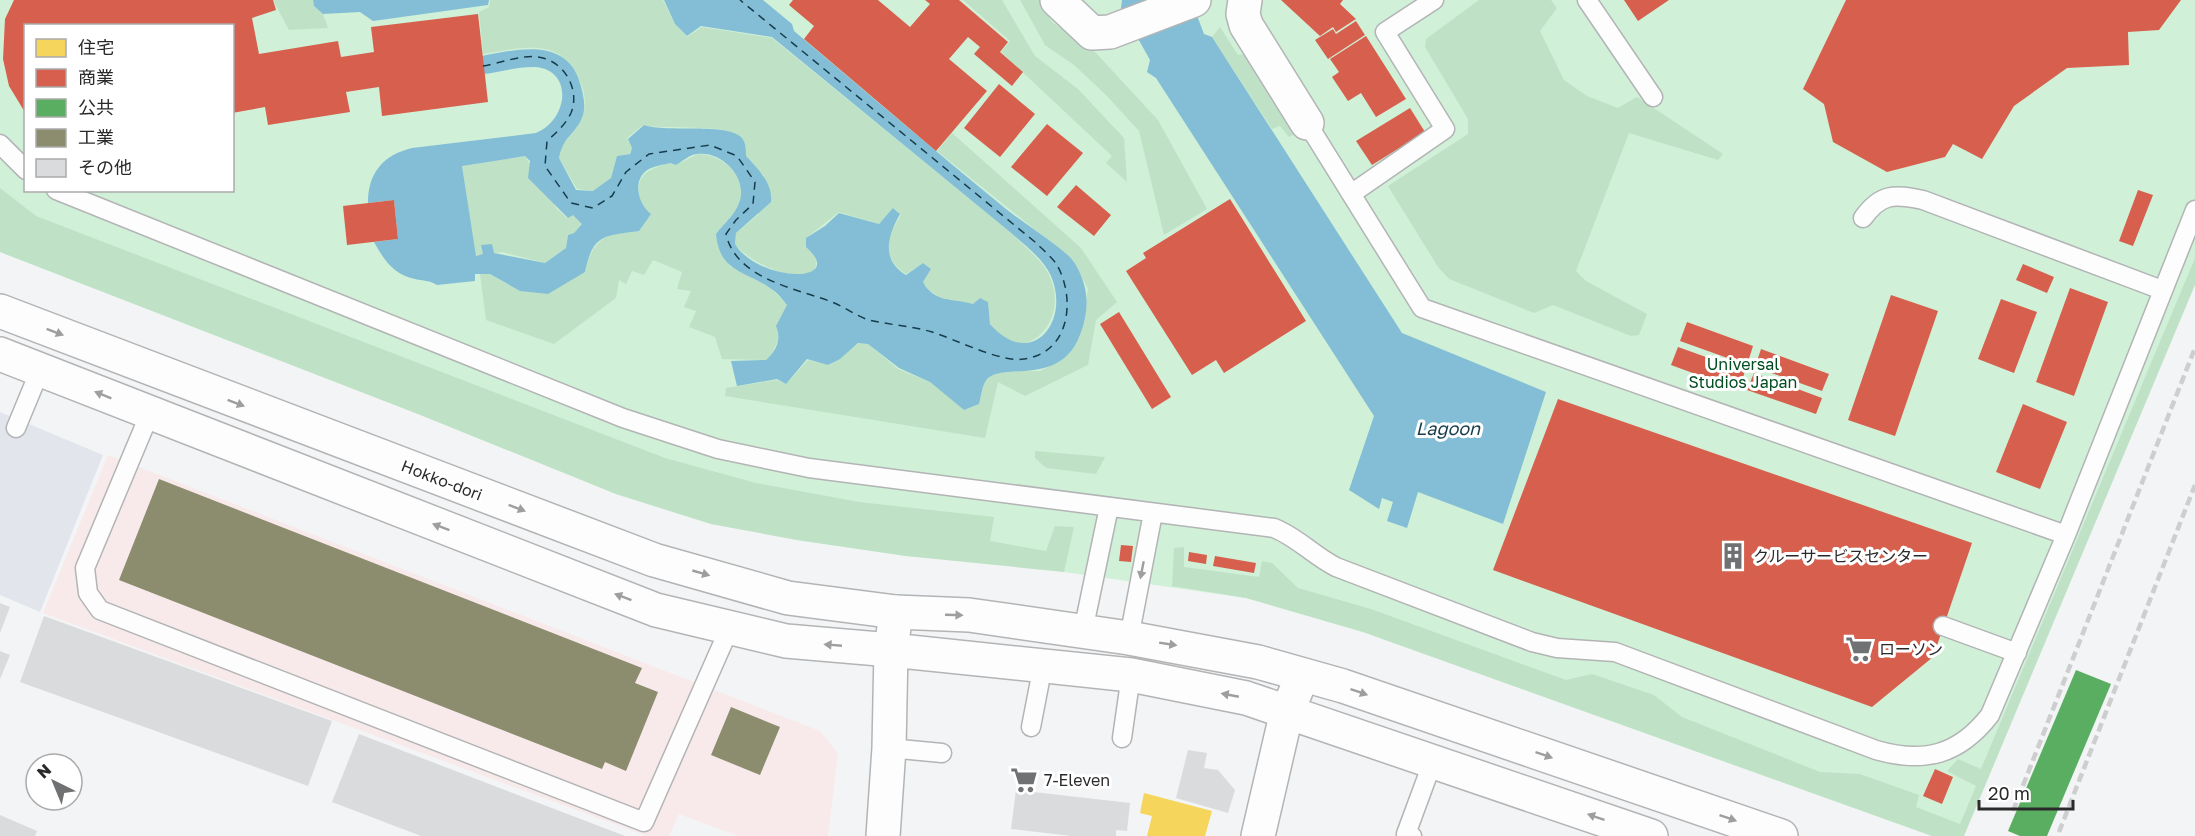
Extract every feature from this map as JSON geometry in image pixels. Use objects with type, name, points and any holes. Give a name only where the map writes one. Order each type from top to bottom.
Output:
[{"type":"street","points":[[1057,0],[1092,33],[1110,32],[1194,0]]},
{"type":"street","points":[[1245,0],[1246,25],[1308,123]]},
{"type":"street","name":"Hokko-dori","points":[[0,311],[654,560],[788,598],[896,612],[969,615],[1083,631],[1224,654],[1304,673],[1781,836]]},
{"type":"street","points":[[0,354],[656,610],[786,641],[1131,675],[1246,698],[1651,836]]},
{"type":"street","points":[[883,836],[890,748],[891,650],[896,612]]},
{"type":"street","points":[[1258,836],[1287,711],[1304,673]]},
{"type":"lane","points":[[1351,194],[1445,129],[1385,32],[1434,0]]},
{"type":"lane","points":[[1587,0],[1653,97]]},
{"type":"lane","points":[[1308,123],[1422,308],[2066,535]]},
{"type":"lane","points":[[0,144],[24,168]]},
{"type":"lane","points":[[61,192],[623,418],[718,449],[819,469],[1274,528],[1286,532],[1317,557],[1336,567],[1532,642],[1557,648],[1615,652],[1901,757],[1940,754],[1978,730],[1990,715],[2066,535],[2195,210]]},
{"type":"lane","points":[[1863,218],[1873,205],[1889,197],[1901,196],[1923,200],[2162,290]]},
{"type":"lane","points":[[16,428],[40,370]]},
{"type":"lane","points":[[150,413],[84,568],[88,593],[100,610],[644,822],[730,627]]},
{"type":"lane","points":[[1083,631],[1109,507]]},
{"type":"lane","points":[[1129,638],[1154,513]]},
{"type":"lane","points":[[1943,626],[2017,653]]},
{"type":"lane","points":[[1031,727],[1043,665]]},
{"type":"lane","points":[[1122,738],[1131,675]]},
{"type":"lane","points":[[890,748],[942,753]]},
{"type":"lane","points":[[1412,836],[1406,834],[1433,761]]},
{"type":"shaded area","points":[[0,412],[103,455],[40,612],[0,595]]},
{"type":"shaded area","points":[[108,455],[820,731],[838,753],[828,836],[738,836],[679,814],[669,836],[647,836],[43,613]]},
{"type":"green space","name":"Universal Studios Japan","points":[[0,0],[2195,0],[2195,258],[1958,836],[1932,836],[1363,632],[1246,598],[1022,566],[906,556],[797,540],[711,524],[616,494],[418,414],[0,252]]},
{"type":"green space","points":[[273,0],[313,0],[314,6],[323,14],[328,28],[289,30]]},
{"type":"green space","points":[[490,0],[663,0],[675,24],[687,37],[702,27],[772,38],[1009,231],[1036,257],[1046,269],[1055,294],[1054,311],[1047,326],[1038,337],[1026,343],[1013,344],[1001,338],[991,325],[988,302],[980,298],[973,304],[933,293],[923,282],[931,269],[923,263],[906,274],[897,267],[889,253],[889,239],[901,215],[894,208],[879,224],[839,212],[806,238],[816,262],[811,273],[802,276],[790,275],[751,258],[735,244],[736,233],[758,215],[764,176],[746,156],[743,140],[735,133],[724,130],[643,125],[627,138],[632,148],[629,154],[617,156],[611,178],[594,191],[577,189],[559,158],[564,144],[577,127],[584,111],[584,97],[579,79],[571,65],[562,56],[550,51],[525,48],[483,54],[479,12],[489,7]]},
{"type":"green space","points":[[963,0],[1002,0],[1035,56],[1078,89],[1124,138],[1127,182],[1106,163],[1112,156],[1001,52],[1010,41]]},
{"type":"green space","points":[[1020,0],[1040,0],[1052,22],[1096,53],[1158,120],[1207,209],[1164,235],[1139,131],[1074,65],[1045,45]]},
{"type":"green space","points":[[1479,0],[1551,0],[1557,8],[1540,31],[1564,80],[1587,96],[1618,108],[1637,97],[1723,154],[1718,160],[1629,133],[1576,271],[1586,281],[1647,314],[1639,335],[1631,336],[1553,305],[1534,313],[1449,279],[1438,267],[1388,186],[1468,134],[1468,119],[1425,47],[1426,39]]},
{"type":"green space","points":[[1220,27],[1238,55],[1246,54],[1296,133],[1289,137],[1280,126],[1272,129],[1212,37]]},
{"type":"green space","points":[[952,133],[1081,248],[1117,302],[1096,320],[1088,365],[1025,396],[998,382],[985,438],[725,396],[726,388],[777,380],[786,384],[808,360],[829,365],[859,343],[868,344],[898,369],[930,382],[964,410],[979,404],[985,381],[991,376],[1003,371],[1040,371],[1058,362],[1068,353],[1080,336],[1088,289],[1073,260],[937,151]]},
{"type":"green space","points":[[698,154],[716,158],[724,163],[732,169],[741,185],[739,204],[716,234],[731,267],[771,288],[787,305],[777,342],[766,360],[722,359],[715,337],[689,327],[696,311],[684,307],[691,291],[677,289],[682,272],[653,260],[644,275],[632,271],[626,284],[619,280],[616,298],[554,344],[486,320],[480,274],[490,274],[507,284],[569,280],[585,272],[590,256],[598,243],[610,235],[627,233],[642,207],[639,189],[642,177],[653,169],[670,163],[676,165]]},
{"type":"green space","points":[[525,156],[557,209],[567,218],[573,214],[581,220],[582,224],[574,233],[568,235],[566,248],[545,263],[502,252],[475,256],[462,165]]},
{"type":"green space","points":[[0,188],[36,216],[665,458],[756,483],[859,502],[994,517],[990,541],[1046,551],[1055,526],[1074,527],[1064,572],[906,556],[797,540],[711,524],[616,494],[418,414],[0,252]]},
{"type":"green space","points":[[2195,258],[2195,285],[1964,836],[1932,836],[1363,632],[1246,598],[1172,586],[1174,548],[1184,547],[1184,567],[1259,577],[1262,561],[1272,563],[1298,588],[1371,609],[1566,680],[1592,674],[1654,695],[1682,717],[1820,772],[1860,774],[1919,795],[1916,807],[1960,824],[1976,786],[1947,771],[1958,759],[1981,769]]},
{"type":"green space","points":[[1035,451],[1105,457],[1096,474],[1046,468],[1035,458]]},
{"type":"water","points":[[313,0],[489,0],[488,5],[373,21],[360,12],[323,14],[314,6]]},
{"type":"water","points":[[664,0],[763,0],[792,24],[794,31],[900,121],[1074,262],[1083,280],[1086,307],[1080,335],[1070,352],[1058,362],[1044,368],[992,376],[985,382],[979,404],[964,410],[930,382],[899,368],[868,344],[858,343],[840,359],[828,365],[807,359],[786,384],[777,379],[737,386],[731,361],[766,360],[770,356],[778,340],[776,326],[787,305],[773,290],[734,268],[722,256],[716,234],[739,203],[740,185],[737,176],[724,161],[706,154],[694,155],[676,165],[670,163],[646,171],[638,187],[640,199],[651,214],[639,231],[602,239],[592,250],[585,272],[548,294],[520,291],[490,274],[475,274],[475,281],[437,285],[401,274],[386,261],[374,242],[398,239],[394,200],[368,203],[371,183],[379,167],[393,155],[412,148],[536,133],[547,127],[555,118],[562,97],[557,77],[548,70],[536,67],[484,74],[482,56],[525,49],[539,50],[553,52],[564,58],[573,68],[580,83],[584,103],[583,115],[564,144],[559,158],[576,190],[593,191],[611,178],[617,156],[630,154],[632,148],[628,139],[644,125],[724,130],[735,133],[742,138],[746,147],[746,156],[764,177],[771,195],[771,202],[736,233],[735,244],[747,257],[779,272],[808,273],[816,268],[816,259],[806,247],[806,238],[825,226],[839,213],[879,224],[893,208],[900,214],[892,231],[889,247],[892,262],[898,269],[906,275],[923,263],[931,269],[923,282],[927,289],[938,297],[973,304],[980,298],[988,302],[990,324],[1005,337],[1020,343],[1033,342],[1043,335],[1051,324],[1056,310],[1056,293],[1051,276],[1038,258],[1010,232],[772,37],[701,26],[687,36],[675,24]],"holes":[[[525,156],[530,161],[528,178],[568,218],[573,215],[582,224],[574,233],[568,235],[566,248],[545,263],[494,253],[492,244],[481,245],[483,254],[476,256],[462,166]]]},
{"type":"water","name":"Lagoon","points":[[1122,0],[1191,0],[1204,34],[1212,37],[1402,333],[1546,392],[1503,524],[1418,492],[1407,528],[1387,521],[1393,502],[1382,498],[1379,509],[1349,490],[1374,416],[1156,78],[1147,72],[1150,60],[1121,8]]},
{"type":"building: 住宅","points":[[1144,793],[1212,811],[1205,836],[1147,836],[1152,816],[1140,813]]},
{"type":"building: 商業","points":[[14,0],[273,0],[276,10],[252,18],[259,54],[338,41],[341,57],[374,52],[371,27],[478,14],[488,102],[382,116],[379,87],[346,92],[350,112],[268,125],[265,107],[234,113],[234,24],[24,24],[24,111],[9,86],[3,59],[5,19]]},
{"type":"building: 商業","points":[[793,0],[878,0],[910,27],[930,4],[925,0],[959,0],[1008,42],[1000,52],[1023,72],[1012,86],[974,54],[980,47],[968,37],[949,59],[987,91],[936,151],[804,39],[814,26],[789,5]]},
{"type":"building: 商業","points":[[1281,0],[1343,0],[1340,4],[1356,19],[1336,32],[1333,27],[1320,36]]},
{"type":"building: 商業","points":[[1624,0],[1669,0],[1638,21]]},
{"type":"building: 商業","points":[[1846,0],[2181,0],[2159,30],[2128,32],[2129,65],[2067,68],[2014,106],[1982,159],[1953,144],[1945,157],[1887,172],[1833,142],[1824,104],[1803,89]]},
{"type":"building: 商業","points":[[1356,21],[1365,35],[1328,59],[1315,40],[1333,29],[1336,34]]},
{"type":"building: 商業","points":[[1366,36],[1406,99],[1376,117],[1361,93],[1348,101],[1332,77],[1339,72],[1330,59]]},
{"type":"building: 商業","points":[[999,84],[1035,114],[1000,157],[964,128]]},
{"type":"building: 商業","points":[[1410,108],[1425,132],[1372,165],[1356,141]]},
{"type":"building: 商業","points":[[1047,124],[1083,153],[1047,196],[1011,167]]},
{"type":"building: 商業","points":[[1076,185],[1111,215],[1094,236],[1057,207]]},
{"type":"building: 商業","points":[[2138,190],[2153,195],[2133,246],[2119,241]]},
{"type":"building: 商業","points":[[1230,199],[1306,321],[1224,373],[1216,360],[1192,375],[1126,271],[1146,258],[1143,253]]},
{"type":"building: 商業","points":[[394,200],[398,239],[347,245],[343,206]]},
{"type":"building: 商業","points":[[2023,264],[2054,277],[2047,293],[2016,280]]},
{"type":"building: 商業","points":[[2070,288],[2108,302],[2074,396],[2036,382]]},
{"type":"building: 商業","points":[[1891,295],[1938,311],[1895,436],[1848,420]]},
{"type":"building: 商業","points":[[2001,299],[2037,312],[2014,373],[1978,359]]},
{"type":"building: 商業","points":[[1119,312],[1171,397],[1152,409],[1100,324]]},
{"type":"building: 商業","points":[[1687,322],[1753,346],[1747,365],[1680,341]]},
{"type":"building: 商業","points":[[1678,347],[1745,371],[1739,390],[1671,365]]},
{"type":"building: 商業","points":[[1761,349],[1829,374],[1822,391],[1755,367]]},
{"type":"building: 商業","points":[[1754,373],[1822,398],[1816,414],[1747,390]]},
{"type":"building: 商業","name":"クルーサービスセンター","points":[[1558,399],[1972,543],[1933,657],[1872,707],[1493,570]]},
{"type":"building: 商業","points":[[2023,404],[2067,422],[2040,489],[1996,472]]},
{"type":"building: 商業","points":[[1121,545],[1133,546],[1131,562],[1119,561]]},
{"type":"building: 商業","points":[[1189,552],[1207,555],[1206,564],[1188,561]]},
{"type":"building: 商業","points":[[1215,556],[1256,563],[1254,573],[1213,566]]},
{"type":"building: 商業","points":[[1935,769],[1953,777],[1942,804],[1923,796]]},
{"type":"building: 公共","points":[[2076,670],[2111,684],[2047,836],[2020,836],[2008,831]]},
{"type":"building: 工業","points":[[159,479],[642,668],[635,683],[658,692],[626,771],[605,762],[602,769],[119,580]]},
{"type":"building: 工業","points":[[731,707],[780,727],[760,775],[711,755]]},
{"type":"building: その他","points":[[0,603],[10,607],[0,633]]},
{"type":"building: その他","points":[[44,616],[332,721],[308,786],[20,682]]},
{"type":"building: その他","points":[[0,651],[10,655],[0,679]]},
{"type":"building: その他","points":[[359,734],[625,836],[421,836],[332,802]]},
{"type":"building: その他","points":[[1188,750],[1207,753],[1204,768],[1218,770],[1235,790],[1228,813],[1176,798]]},
{"type":"building: その他","points":[[1016,790],[1130,803],[1127,831],[1116,830],[1116,836],[1071,836],[1011,829]]},
{"type":"building: その他","points":[[0,815],[37,831],[35,836],[0,836]]},
{"type":"ferry route","points":[[483,66],[521,58],[543,58],[558,66],[569,79],[574,96],[571,113],[547,141],[545,166],[571,203],[593,208],[612,196],[626,172],[649,154],[710,145],[737,156],[755,182],[753,204],[736,220],[726,234],[732,249],[754,272],[769,280],[832,302],[869,320],[932,332],[1003,357],[1024,359],[1039,355],[1051,347],[1060,336],[1067,308],[1063,279],[1052,259],[1035,242],[740,0]]},
{"type":"railway","points":[[2013,811],[2195,348]]},
{"type":"railway","points":[[2059,832],[2195,485]]},
{"type":"place","name":"クルーサービスセンター","points":[[1733,556]]},
{"type":"place","name":"ローソン","points":[[1859,649]]},
{"type":"place","name":"7-Eleven","points":[[1024,780]]}]
